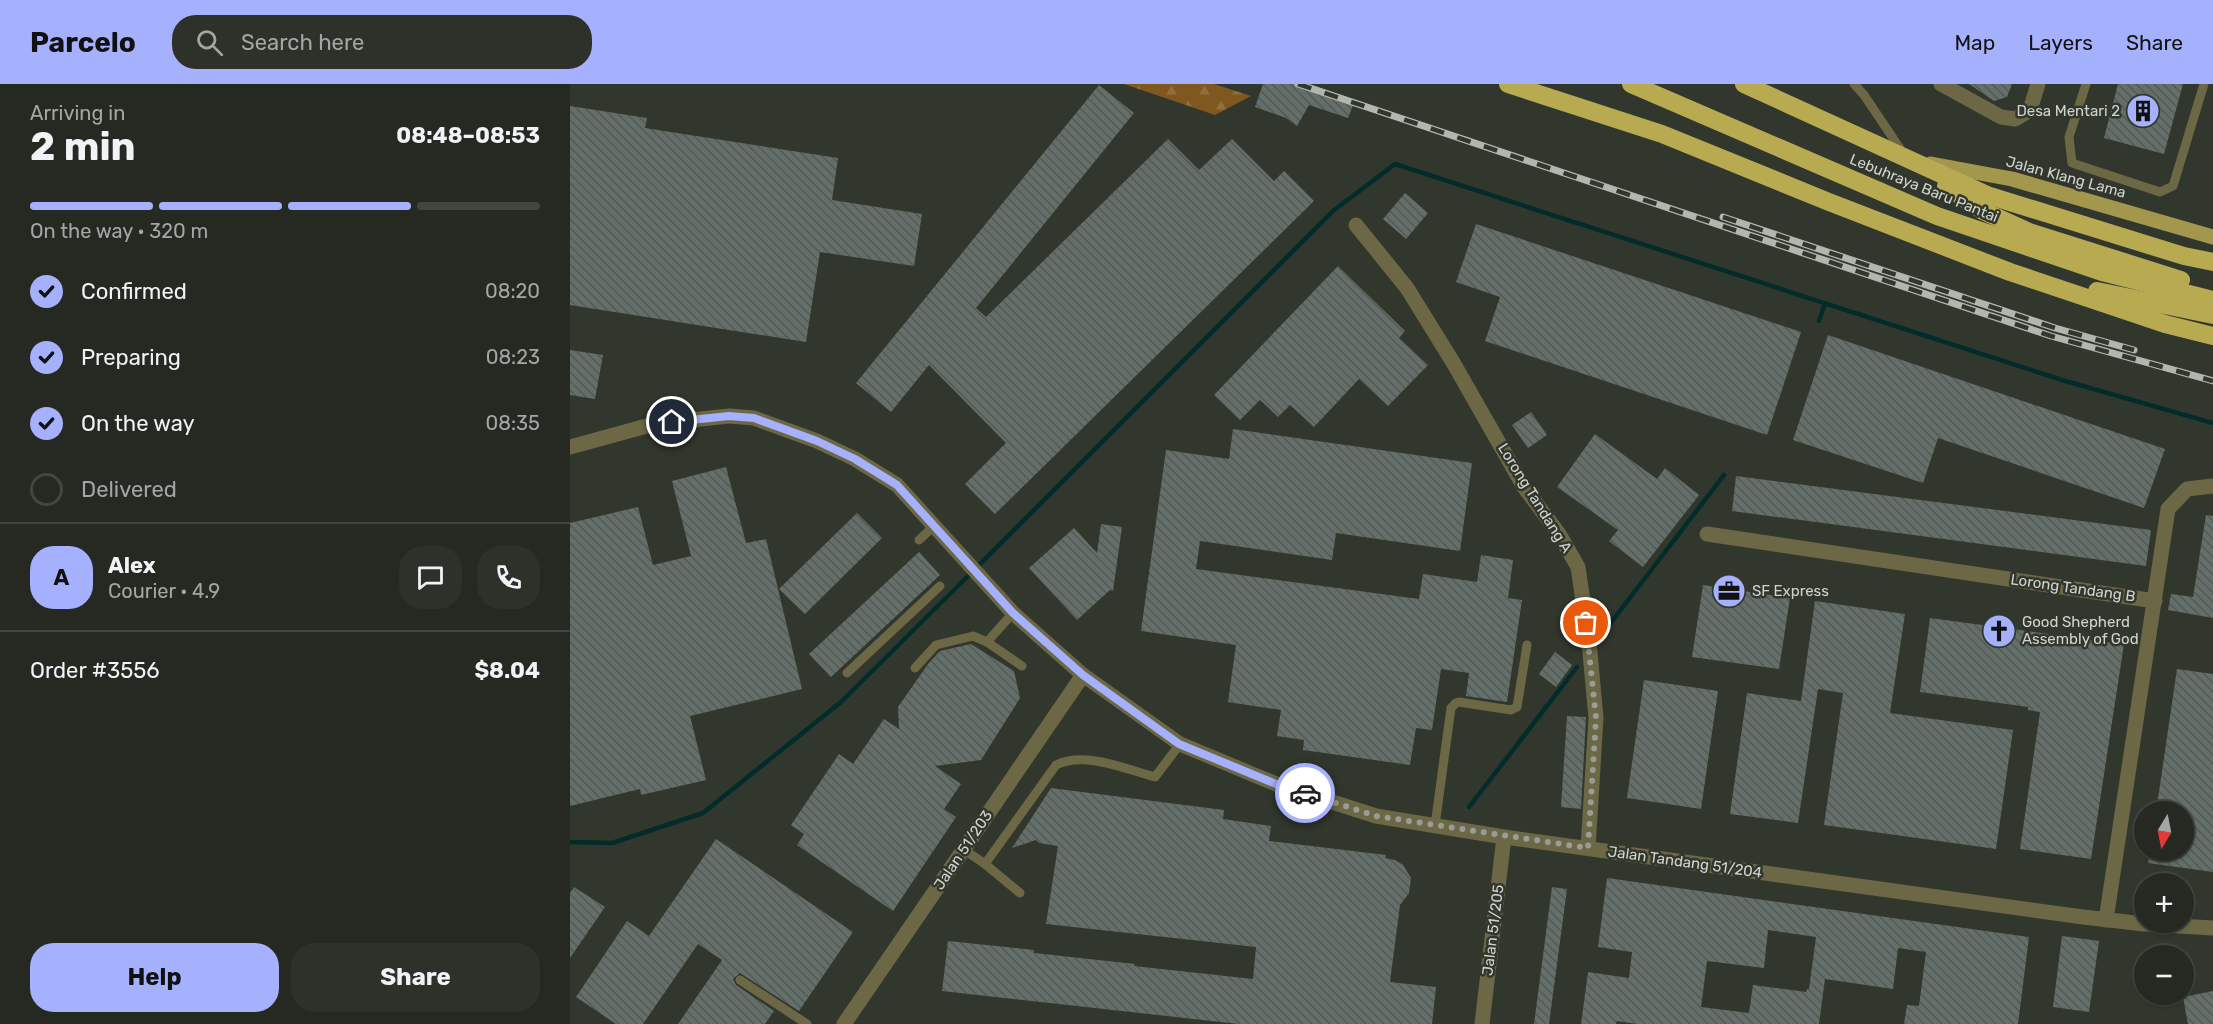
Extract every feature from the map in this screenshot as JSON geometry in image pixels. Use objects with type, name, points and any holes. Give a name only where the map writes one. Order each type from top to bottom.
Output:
[{"type":"highway","points":[[1508,84],[1662,134],[2010,272],[2165,324],[2213,336]]},
{"type":"highway","name":"Lebuhraya Baru Pantai","points":[[1631,84],[1937,216],[2103,272],[2213,300]]},
{"type":"highway","name":"Lebuhraya Baru Pantai","points":[[1744,84],[1988,195],[2184,256],[2213,262]]},
{"type":"highway","points":[[1907,160],[1983,211],[2029,232],[2175,279],[2213,287]]},
{"type":"highway","points":[[2010,272],[2213,315]]},
{"type":"main road","name":"Jalan Klang Lama","points":[[1907,160],[2012,179],[2213,237]]},
{"type":"street","points":[[1945,85],[2001,117],[2015,119],[2030,110],[2038,84]]},
{"type":"street","name":"Lorong Tandang A","points":[[1356,225],[1407,288],[1454,364],[1524,487],[1559,534],[1578,567],[1589,642],[1596,718],[1588,848]]},
{"type":"street","name":"Jalan Tandang 51/204","points":[[570,447],[654,424],[729,416],[754,418],[817,441],[855,459],[897,485],[1013,613],[1083,675],[1179,744],[1276,784],[1376,816],[1503,837],[2106,920],[2213,928]]},
{"type":"street","points":[[2155,601],[2168,509],[2187,489],[2213,486]]},
{"type":"street","name":"Lorong Tandang B","points":[[1707,534],[2155,601],[2106,920]]},
{"type":"street","name":"Jalan 51/203","points":[[844,1024],[1083,675]]},
{"type":"street","name":"Jalan 51/205","points":[[1482,1024],[1503,837]]},
{"type":"lane","points":[[1854,84],[1864,95],[1907,160]]},
{"type":"lane","points":[[2086,84],[2069,137],[2072,163],[2160,192],[2173,186],[2204,84]]},
{"type":"lane","points":[[919,540],[934,526]]},
{"type":"lane","points":[[847,673],[940,586]]},
{"type":"lane","points":[[987,642],[1013,613]]},
{"type":"lane","points":[[915,668],[936,645],[973,636],[987,642],[1022,666]]},
{"type":"lane","points":[[1435,825],[1451,708],[1459,702],[1511,710],[1517,707],[1527,645]]},
{"type":"lane","points":[[985,864],[1056,765],[1067,760],[1092,761],[1155,777],[1179,744]]},
{"type":"lane","points":[[963,849],[1020,893]]},
{"type":"lane","points":[[740,980],[807,1024]]},
{"type":"green space","points":[[1124,84],[1214,84],[1251,96],[1215,115]]},
{"type":"building","points":[[1263,84],[1309,84],[1355,100],[1348,118],[1309,105],[1297,126],[1286,118],[1255,107]]},
{"type":"building","points":[[1969,84],[2012,84],[2007,97],[1994,101]]},
{"type":"building","name":"Desa Mentari 2","points":[[2118,84],[2183,84],[2164,154],[2104,138]]},
{"type":"building","points":[[1099,85],[1134,113],[976,308],[986,317],[1168,139],[1199,170],[1232,139],[1274,181],[1284,171],[1314,201],[995,514],[965,484],[1006,443],[929,365],[891,412],[856,383]]},
{"type":"building","points":[[570,106],[647,118],[645,128],[838,158],[832,200],[922,214],[914,266],[820,252],[806,342],[570,305]]},
{"type":"building","points":[[1405,193],[1428,213],[1406,239],[1383,219]]},
{"type":"building","points":[[1476,224],[1801,332],[1767,435],[1485,341],[1500,297],[1456,282]]},
{"type":"building","points":[[1338,266],[1405,331],[1399,338],[1428,365],[1388,406],[1359,379],[1314,427],[1290,405],[1278,417],[1260,400],[1240,420],[1214,395]]},
{"type":"building","points":[[1828,335],[2165,449],[2144,508],[1938,438],[1923,483],[1793,440]]},
{"type":"building","points":[[570,350],[603,355],[595,399],[570,395]]},
{"type":"building","points":[[1531,412],[1547,435],[1528,448],[1512,425]]},
{"type":"building","points":[[1233,429],[1472,463],[1460,551],[1336,533],[1332,560],[1200,541],[1196,569],[1419,599],[1423,574],[1477,582],[1481,555],[1513,560],[1508,598],[1522,600],[1507,702],[1466,696],[1469,673],[1441,669],[1432,730],[1416,728],[1410,765],[1303,750],[1304,740],[1277,736],[1281,710],[1228,702],[1236,645],[1141,631],[1166,450],[1229,459]]},
{"type":"building","points":[[1595,434],[1657,479],[1665,468],[1699,495],[1643,567],[1609,541],[1618,530],[1557,487]]},
{"type":"building","points":[[726,467],[746,543],[766,539],[802,689],[690,716],[706,780],[641,795],[640,789],[570,806],[570,523],[638,507],[653,565],[691,556],[672,481]]},
{"type":"building","points":[[1736,476],[2151,530],[2146,566],[1732,511]]},
{"type":"building","points":[[857,513],[882,538],[805,614],[779,589]]},
{"type":"building","points":[[2206,515],[2213,516],[2213,618],[2168,610],[2171,594],[2193,597]]},
{"type":"building","points":[[1101,524],[1122,527],[1113,591],[1110,590],[1077,620],[1029,568],[1074,528],[1097,553]]},
{"type":"building","points":[[919,552],[940,575],[831,677],[809,654]]},
{"type":"building","points":[[1703,585],[1790,598],[1779,669],[1692,657]]},
{"type":"building","points":[[1815,601],[1905,614],[1890,713],[2013,730],[1996,849],[1824,825],[1843,693],[1818,689],[1798,823],[1730,814],[1747,693],[1801,701]]},
{"type":"building","points":[[1930,618],[2124,644],[2091,859],[2020,849],[2040,712],[2028,710],[2028,707],[1920,692]]},
{"type":"building","points":[[971,644],[1014,671],[1020,698],[981,760],[935,766],[961,784],[944,809],[956,817],[893,911],[797,845],[804,834],[791,825],[839,754],[853,764],[884,719],[899,729],[898,707],[928,664],[940,651]]},
{"type":"building","points":[[1555,652],[1572,665],[1556,687],[1539,674]]},
{"type":"building","points":[[2177,669],[2213,674],[2213,872],[2148,863],[2148,861],[2194,861],[2194,801],[2158,801]]},
{"type":"building","points":[[1644,680],[1718,691],[1701,809],[1627,798]]},
{"type":"building","points":[[1567,716],[1586,717],[1581,809],[1561,807]]},
{"type":"building","points":[[1051,788],[1224,810],[1223,819],[1271,826],[1269,841],[1386,855],[1385,858],[1395,860],[1403,865],[1411,878],[1409,893],[1400,905],[1390,982],[1436,987],[1432,1024],[1239,1024],[942,991],[948,941],[1034,950],[1034,953],[1135,964],[1134,966],[1253,979],[1256,947],[1046,924],[1058,846],[1039,843],[1036,840],[1012,848]]},
{"type":"building","points":[[716,839],[853,932],[799,1011],[740,973],[733,979],[736,985],[774,1011],[765,1024],[678,1024],[722,960],[698,944],[643,1024],[616,1024],[576,997],[627,921],[649,936]]},
{"type":"building","points":[[1607,878],[2029,937],[2018,1024],[1904,1024],[1907,1005],[1919,1006],[1926,952],[1898,948],[1893,989],[1825,979],[1819,1024],[1637,1024],[1617,1021],[1616,1024],[1581,1024],[1588,972],[1629,978],[1632,952],[1598,947]],"holes":[[[1768,930],[1816,937],[1809,989],[1806,992],[1753,985],[1749,1013],[1701,1007],[1707,961],[1764,968]]]},
{"type":"building","points":[[574,887],[605,907],[570,958],[570,893]]},
{"type":"building","points":[[1552,887],[1567,889],[1549,1024],[1534,1024]]},
{"type":"building","points":[[2062,936],[2099,941],[2089,1012],[2053,1007]]},
{"type":"building","points":[[2213,991],[2213,1024],[2188,1024],[2184,1005],[2194,1005],[2194,995]]},
{"type":"waterway","points":[[977,567],[1333,211],[1395,164],[2062,380],[2213,423]]},
{"type":"waterway","points":[[1819,321],[1825,303]]},
{"type":"waterway","points":[[1606,629],[1724,475]]},
{"type":"waterway","points":[[570,842],[612,843],[703,813],[841,702],[971,573]]},
{"type":"waterway","points":[[1469,807],[1577,667]]},
{"type":"railway","points":[[1298,84],[2051,336],[2213,381]]},
{"type":"railway","points":[[1723,217],[2055,328],[2134,350]]},
{"type":"way so far","points":[[1305,793],[1376,816],[1503,837],[1588,848],[1596,718],[1586,623]]},
{"type":"place","name":"Desa Mentari 2","points":[[2143,111]]},
{"type":"place","name":"SF Express","points":[[1729,591]]},
{"type":"place","name":"Good Shepherd Assembly of God","points":[[1999,631]]},
{"type":"route","points":[[672,422],[729,416],[754,418],[817,441],[855,459],[897,485],[1013,613],[1083,675],[1179,744],[1276,784],[1305,793]]}]
